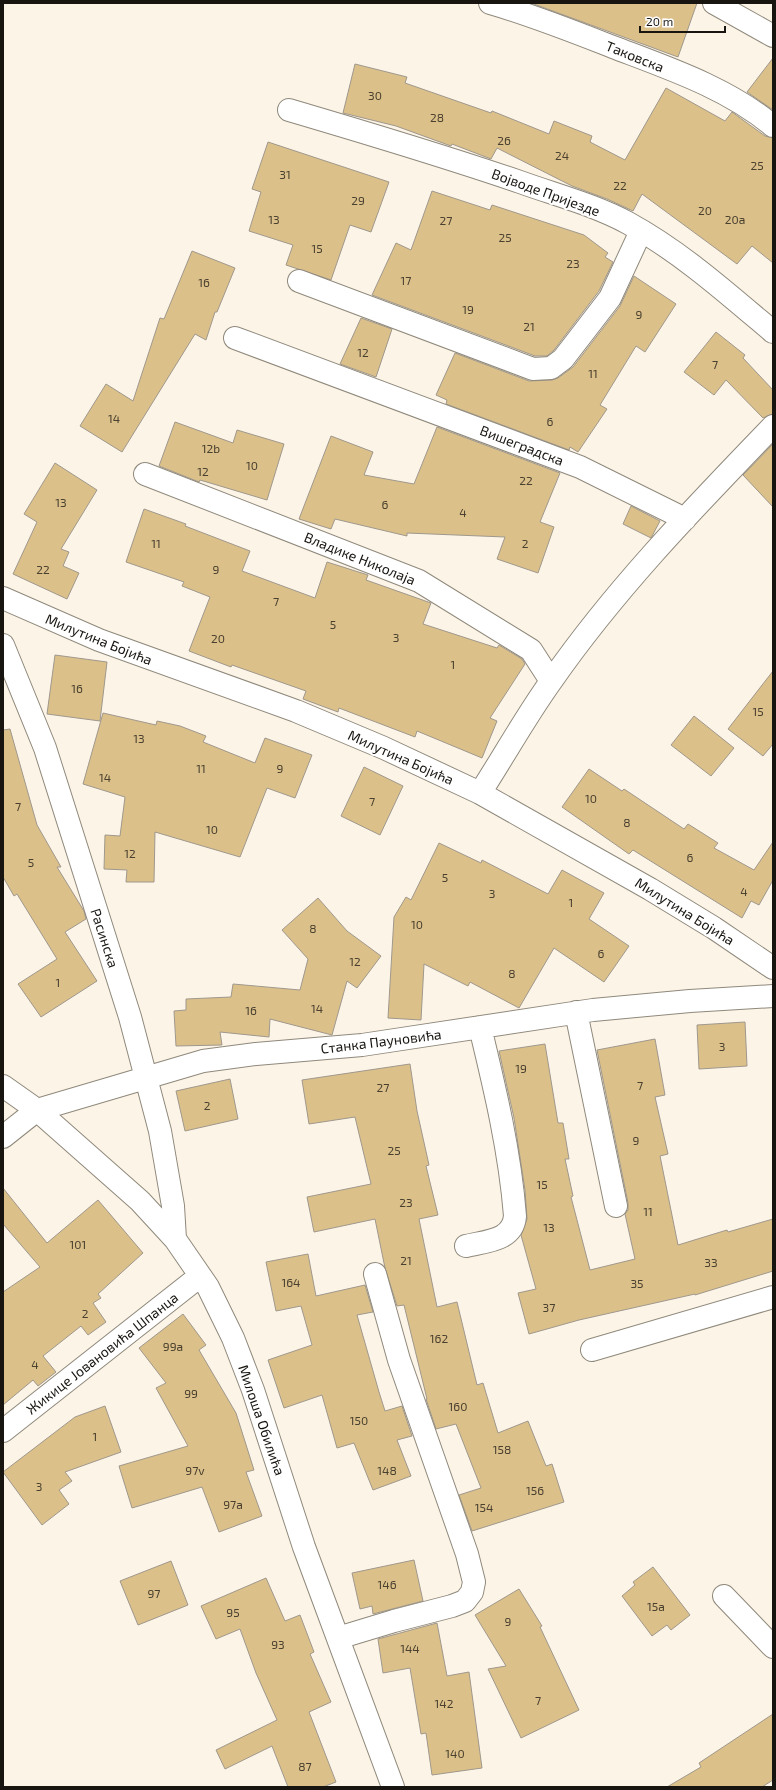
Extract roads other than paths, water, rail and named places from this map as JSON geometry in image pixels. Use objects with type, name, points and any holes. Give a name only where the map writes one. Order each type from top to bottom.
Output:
[{"type":"street","name":"Таковска","points":[[490,3],[558,25],[654,63],[723,93],[748,108],[773,126]]},
{"type":"street","points":[[714,3],[773,36]]},
{"type":"street","name":"Војводе Пријезде","points":[[289,110],[391,140],[567,198],[607,213],[660,242],[709,278],[773,332]]},
{"type":"street","points":[[299,281],[533,369],[551,368],[563,360],[610,298],[641,231]]},
{"type":"street","name":"Вишеградска","points":[[235,338],[580,467],[685,519]]},
{"type":"street","points":[[480,793],[551,681],[620,591],[685,519],[773,426]]},
{"type":"street","name":"Владике Николаја","points":[[145,474],[419,581],[531,650],[551,681]]},
{"type":"street","name":"Милутина Бојића","points":[[3,598],[99,640],[296,711],[384,748],[480,793],[650,889],[714,928],[773,968]]},
{"type":"street","name":"Расинска","points":[[3,645],[45,748],[130,1017],[160,1131],[173,1206],[175,1239]]},
{"type":"street","name":"Станка Пауновића","points":[[3,1137],[37,1110],[146,1078],[173,1068],[203,1061],[362,1045],[576,1012],[690,1001],[773,996]]},
{"type":"street","points":[[576,1012],[616,1206]]},
{"type":"street","points":[[466,1246],[500,1238],[508,1233],[514,1224],[515,1216],[507,1150],[480,1027]]},
{"type":"street","name":"Милоша Обилића","points":[[3,1086],[37,1110],[140,1201],[175,1239],[200,1276],[220,1310],[250,1382],[302,1539],[393,1787]]},
{"type":"street","points":[[338,1638],[465,1601],[472,1592],[474,1582],[468,1554],[399,1360],[375,1274]]},
{"type":"street","name":"Жикице Јовановића Шпанца","points":[[3,1431],[200,1276]]},
{"type":"street","points":[[592,1350],[773,1297]]},
{"type":"street","points":[[724,1596],[773,1647]]}]
